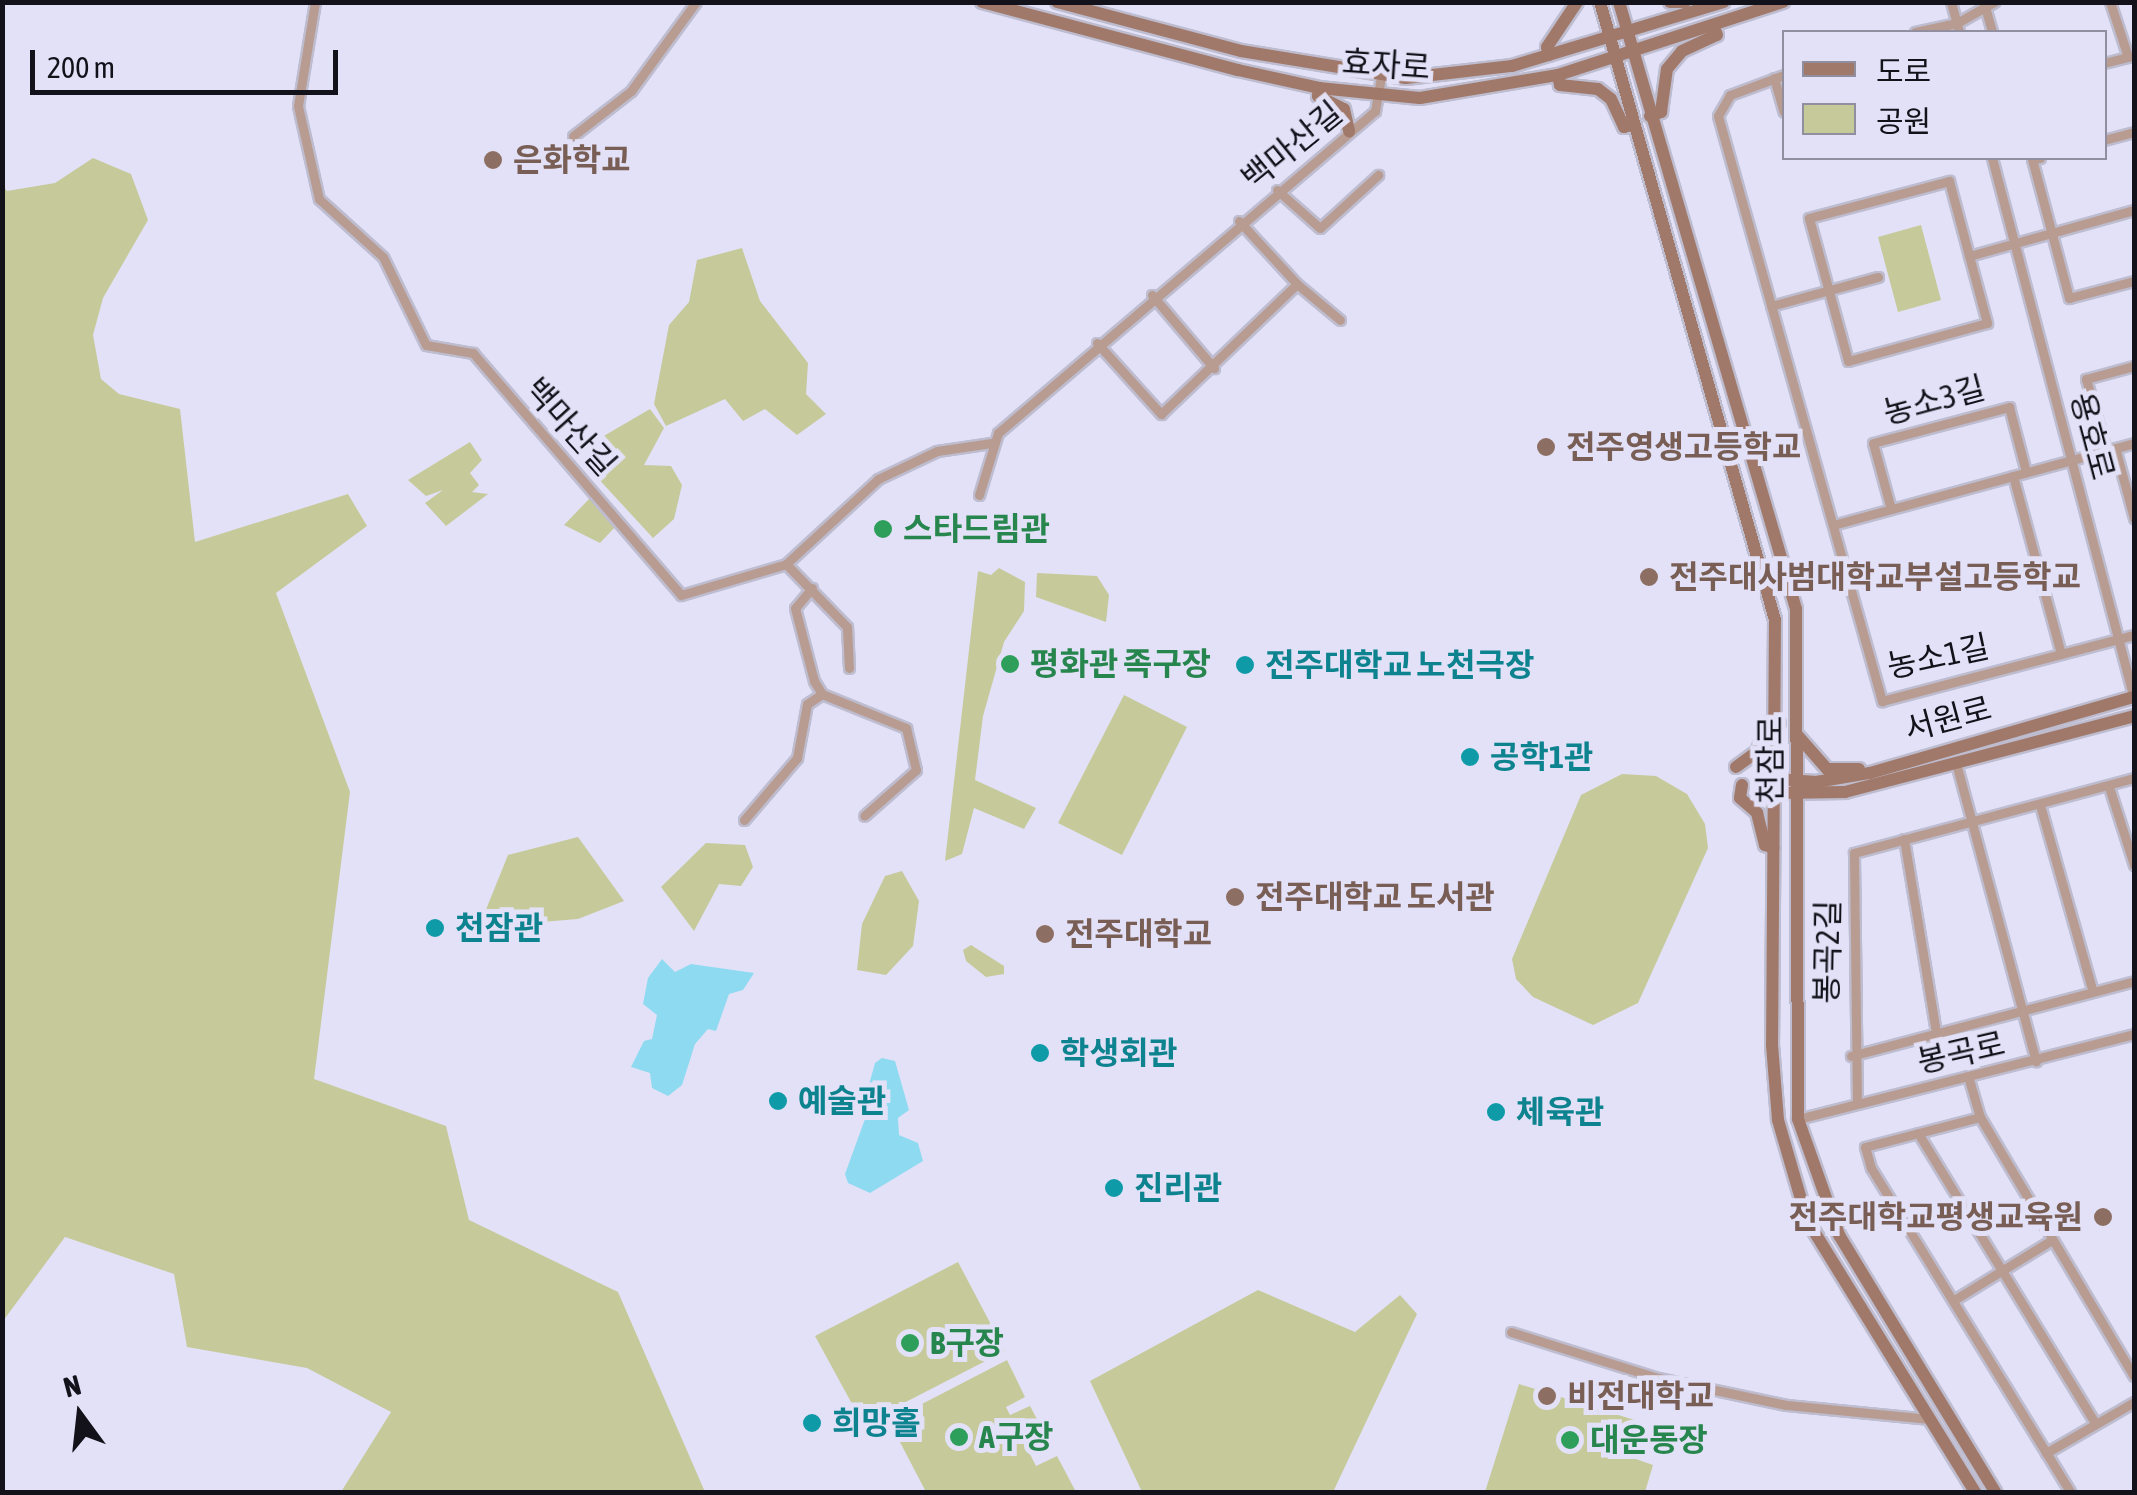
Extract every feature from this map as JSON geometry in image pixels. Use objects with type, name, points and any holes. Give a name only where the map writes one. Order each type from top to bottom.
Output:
[{"type":"main road","name":"효자로","points":[[982,2],[1319,88],[1378,95],[1449,96],[1558,75],[1783,2]]},
{"type":"main road","name":"효자로","points":[[1057,2],[1241,51],[1381,76],[1474,72],[1611,39],[1724,2]]},
{"type":"main road","points":[[1549,55],[1547,48],[1577,2]]},
{"type":"main road","name":"천잠로","points":[[1600,2],[1775,620],[1779,723],[1774,848],[1774,1076],[1792,1174],[1807,1220],[1974,1492]]},
{"type":"main road","name":"천잠로","points":[[1619,2],[1796,609],[1798,788],[1792,1039],[1798,1119],[1839,1235],[1995,1492]]},
{"type":"main road","points":[[1670,2],[1686,2]]},
{"type":"main road","points":[[1650,116],[1661,112],[1666,69],[1682,51],[1717,36],[1713,25]]},
{"type":"main road","points":[[1558,75],[1560,85],[1598,90],[1611,99],[1624,127],[1634,124]]},
{"type":"main road","points":[[1319,88],[1318,96],[1344,109],[1349,130]]},
{"type":"main road","name":"서원로","points":[[1798,788],[2134,698]]},
{"type":"main road","name":"서원로","points":[[1776,786],[1845,792],[2134,716]]},
{"type":"main road","points":[[1736,767],[1757,752],[1769,723],[1779,723]]},
{"type":"main road","points":[[1798,736],[1827,769],[1877,768]]},
{"type":"main road","points":[[1742,785],[1740,798],[1757,812],[1765,844],[1774,848]]},
{"type":"street","name":"백마산길","points":[[315,2],[298,106],[318,199],[383,256],[426,345],[473,353],[682,595],[786,564],[878,479],[936,450],[992,443],[1152,295],[1375,111],[1381,76]]},
{"type":"street","points":[[573,136],[593,127],[632,92],[696,2]]},
{"type":"street","points":[[1951,2],[1958,28],[1989,5]]},
{"type":"street","points":[[2107,61],[2128,57],[2110,2]]},
{"type":"street","points":[[1989,5],[1992,30]]},
{"type":"street","points":[[1780,77],[1730,95],[1718,116],[1833,525],[2134,443]]},
{"type":"street","points":[[2107,139],[2134,132]]},
{"type":"street","name":"용호로","points":[[1993,160],[2134,698]]},
{"type":"street","points":[[2032,160],[2069,298],[2134,281]]},
{"type":"street","points":[[1277,190],[1320,228],[1378,175]]},
{"type":"street","points":[[1948,181],[1969,256],[1987,323],[1848,360],[1809,218],[1948,181]]},
{"type":"street","points":[[1969,256],[2134,210]]},
{"type":"street","points":[[1240,221],[1297,284],[1340,320]]},
{"type":"street","points":[[1771,306],[1878,277]]},
{"type":"street","points":[[1098,343],[1161,414],[1214,368],[1297,284]]},
{"type":"street","points":[[1152,295],[1214,368]]},
{"type":"street","points":[[2134,366],[2086,379],[2134,518]]},
{"type":"street","name":"농소3길","points":[[1891,509],[1873,443],[2009,407],[2026,472]]},
{"type":"street","points":[[979,495],[992,443]]},
{"type":"street","points":[[2013,476],[2062,654]]},
{"type":"street","name":"농소1길","points":[[1833,525],[1882,700],[2134,635]]},
{"type":"street","points":[[786,564],[847,627],[850,668]]},
{"type":"street","points":[[812,588],[795,608],[822,694]]},
{"type":"street","points":[[822,694],[906,728],[916,770],[864,816]]},
{"type":"street","points":[[744,820],[797,758],[807,704],[822,694]]},
{"type":"street","points":[[1956,763],[2036,1061]]},
{"type":"street","name":"봉곡2길","points":[[1856,1103],[1851,1056],[1854,853],[2134,778]]},
{"type":"street","points":[[2109,787],[2134,864]]},
{"type":"street","points":[[2040,805],[2071,899],[2093,992]]},
{"type":"street","points":[[1904,840],[1936,1033]]},
{"type":"street","points":[[1851,1056],[2134,981]]},
{"type":"street","name":"봉곡로","points":[[1798,1119],[2134,1034]]},
{"type":"street","points":[[1968,1076],[1980,1117],[2134,1376]]},
{"type":"street","points":[[1980,1117],[1865,1147],[1872,1168],[2070,1492]]},
{"type":"street","points":[[1918,1133],[2096,1423]]},
{"type":"street","points":[[1954,1300],[2052,1240]]},
{"type":"street","points":[[1511,1332],[1658,1378],[1750,1397],[1930,1419]]},
{"type":"street","points":[[2046,1453],[2134,1402]]},
{"type":"green space","points":[[93,158],[131,174],[148,220],[103,298],[93,335],[101,379],[119,394],[180,409],[195,542],[348,494],[367,526],[276,593],[350,792],[314,1079],[446,1126],[469,1220],[618,1292],[705,1492],[341,1492],[391,1412],[307,1368],[187,1347],[174,1274],[65,1237],[3,1321],[3,186],[7,191],[55,183]]},
{"type":"green space","points":[[1921,225],[1941,300],[1898,312],[1878,237]]},
{"type":"green space","points":[[742,248],[760,301],[808,363],[806,394],[826,414],[797,435],[765,409],[743,421],[725,399],[666,426],[654,404],[669,325],[689,302],[697,260]]},
{"type":"green space","points":[[650,409],[664,428],[644,465],[671,466],[682,485],[674,519],[653,538],[582,461],[602,437]]},
{"type":"green space","points":[[470,442],[482,460],[470,473],[479,485],[472,492],[488,494],[446,526],[425,503],[443,490],[426,496],[408,480]]},
{"type":"green space","points":[[590,498],[616,526],[600,543],[564,525]]},
{"type":"green space","points":[[999,568],[1025,582],[1024,611],[1004,642],[983,716],[975,780],[1036,808],[1024,829],[974,808],[962,854],[945,861],[978,571],[991,575]]},
{"type":"green space","points":[[1037,573],[1097,576],[1109,595],[1106,622],[1036,597]]},
{"type":"green space","points":[[1124,695],[1187,727],[1122,855],[1058,823]]},
{"type":"green space","points":[[1622,774],[1656,776],[1687,794],[1705,824],[1708,848],[1638,1003],[1593,1025],[1533,997],[1516,979],[1512,959],[1581,795]]},
{"type":"green space","points":[[578,837],[624,901],[578,919],[504,925],[483,917],[508,855]]},
{"type":"green space","points":[[706,843],[745,845],[753,867],[741,886],[719,884],[694,931],[661,887]]},
{"type":"green space","points":[[902,871],[919,901],[913,946],[886,975],[857,970],[862,924],[885,876]]},
{"type":"green space","points":[[971,945],[1004,966],[1004,974],[986,977],[966,961],[963,950]]},
{"type":"green space","name":"B구장","points":[[958,1262],[1005,1351],[863,1424],[815,1336]]},
{"type":"green space","points":[[1258,1290],[1355,1332],[1400,1295],[1417,1314],[1333,1492],[1142,1492],[1090,1381]]},
{"type":"green space","name":"A구장","points":[[1007,1360],[1025,1397],[1006,1407],[1010,1415],[1030,1406],[1049,1442],[1029,1452],[1036,1466],[1057,1456],[1076,1492],[926,1492],[889,1421]]},
{"type":"green space","name":"대운동장","points":[[1519,1384],[1644,1423],[1633,1458],[1653,1465],[1645,1492],[1485,1492]]},
{"type":"water","points":[[662,959],[675,972],[691,964],[754,973],[743,990],[729,994],[716,1031],[708,1029],[695,1044],[682,1085],[668,1096],[652,1088],[650,1073],[631,1067],[644,1041],[652,1039],[657,1015],[643,1004],[648,978]]},
{"type":"water","points":[[882,1058],[895,1061],[909,1110],[898,1118],[899,1135],[918,1143],[923,1161],[870,1193],[848,1183],[845,1174],[869,1108],[864,1103],[875,1063]]},
{"type":"place","name":"은화학교","points":[[493,160]]},
{"type":"place","name":"전주영생고등학교","points":[[1546,447]]},
{"type":"place","name":"스타드림관","points":[[883,529]]},
{"type":"place","name":"전주대사범대학교부설고등학교","points":[[1649,577]]},
{"type":"place","name":"평화관 족구장","points":[[1010,664]]},
{"type":"place","name":"전주대학교 노천극장","points":[[1245,665]]},
{"type":"place","name":"공학1관","points":[[1470,757]]},
{"type":"place","name":"전주대학교 도서관","points":[[1235,897]]},
{"type":"place","name":"천잠관","points":[[435,928]]},
{"type":"place","name":"전주대학교","points":[[1045,934]]},
{"type":"place","name":"학생회관","points":[[1040,1053]]},
{"type":"place","name":"예술관","points":[[778,1101]]},
{"type":"place","name":"체육관","points":[[1496,1112]]},
{"type":"place","name":"진리관","points":[[1114,1188]]},
{"type":"place","name":"전주대학교평생교육원","points":[[2103,1217]]},
{"type":"place","name":"B구장","points":[[910,1343]]},
{"type":"place","name":"비전대학교","points":[[1547,1396]]},
{"type":"place","name":"희망홀","points":[[812,1423]]},
{"type":"place","name":"A구장","points":[[959,1437]]},
{"type":"place","name":"대운동장","points":[[1570,1440]]}]
